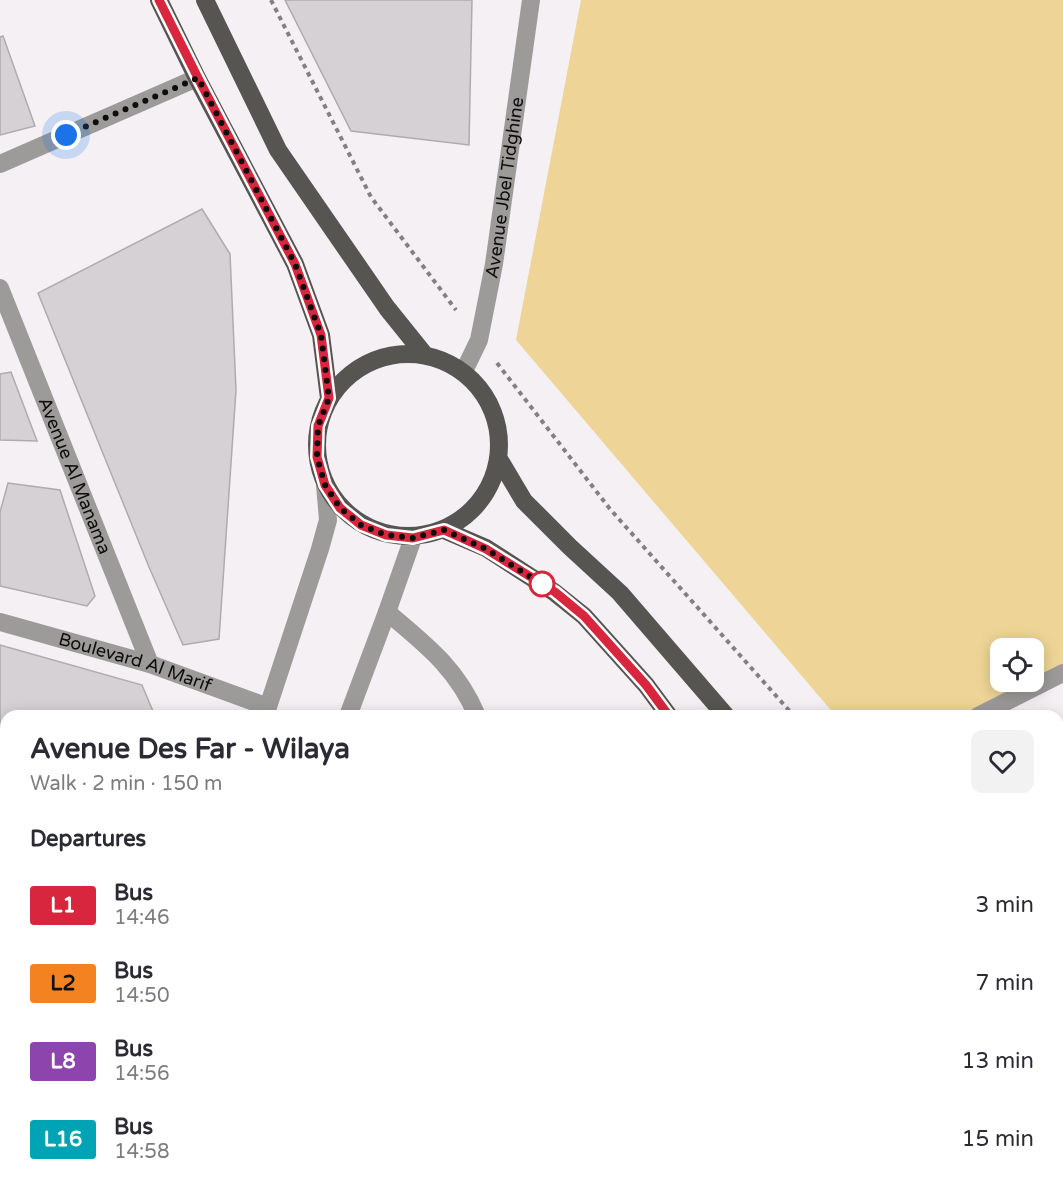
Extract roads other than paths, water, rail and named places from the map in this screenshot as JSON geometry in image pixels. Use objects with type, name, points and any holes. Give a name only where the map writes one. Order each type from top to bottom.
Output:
[{"type":"main road","points":[[159,0],[295,264],[321,335],[329,398]]},
{"type":"main road","points":[[206,0],[278,150],[387,308],[424,354]]},
{"type":"main road","points":[[424,354],[464,371],[486,396],[499,426],[499,459],[481,502],[444,530],[413,538],[386,535],[361,525],[340,508],[325,485],[317,457],[318,426],[329,398],[354,371],[387,355],[424,354]]},
{"type":"main road","points":[[499,459],[524,501],[620,593],[721,710]]},
{"type":"main road","points":[[444,530],[486,549],[555,592],[584,616],[646,685],[665,710]]},
{"type":"street","name":"Avenue Jbel Tidghine","points":[[464,371],[479,340],[494,264],[531,0]]},
{"type":"street","points":[[0,164],[198,78]]},
{"type":"street","name":"Avenue Al Manama","points":[[0,288],[150,664]]},
{"type":"street","points":[[266,710],[328,520],[325,485]]},
{"type":"street","points":[[350,710],[413,538]]},
{"type":"street","points":[[387,612],[432,650],[452,672],[475,710]]},
{"type":"street","name":"Boulevard Al Marif","points":[[0,622],[150,664],[264,710]]},
{"type":"street","points":[[990,710],[1063,672]]}]
